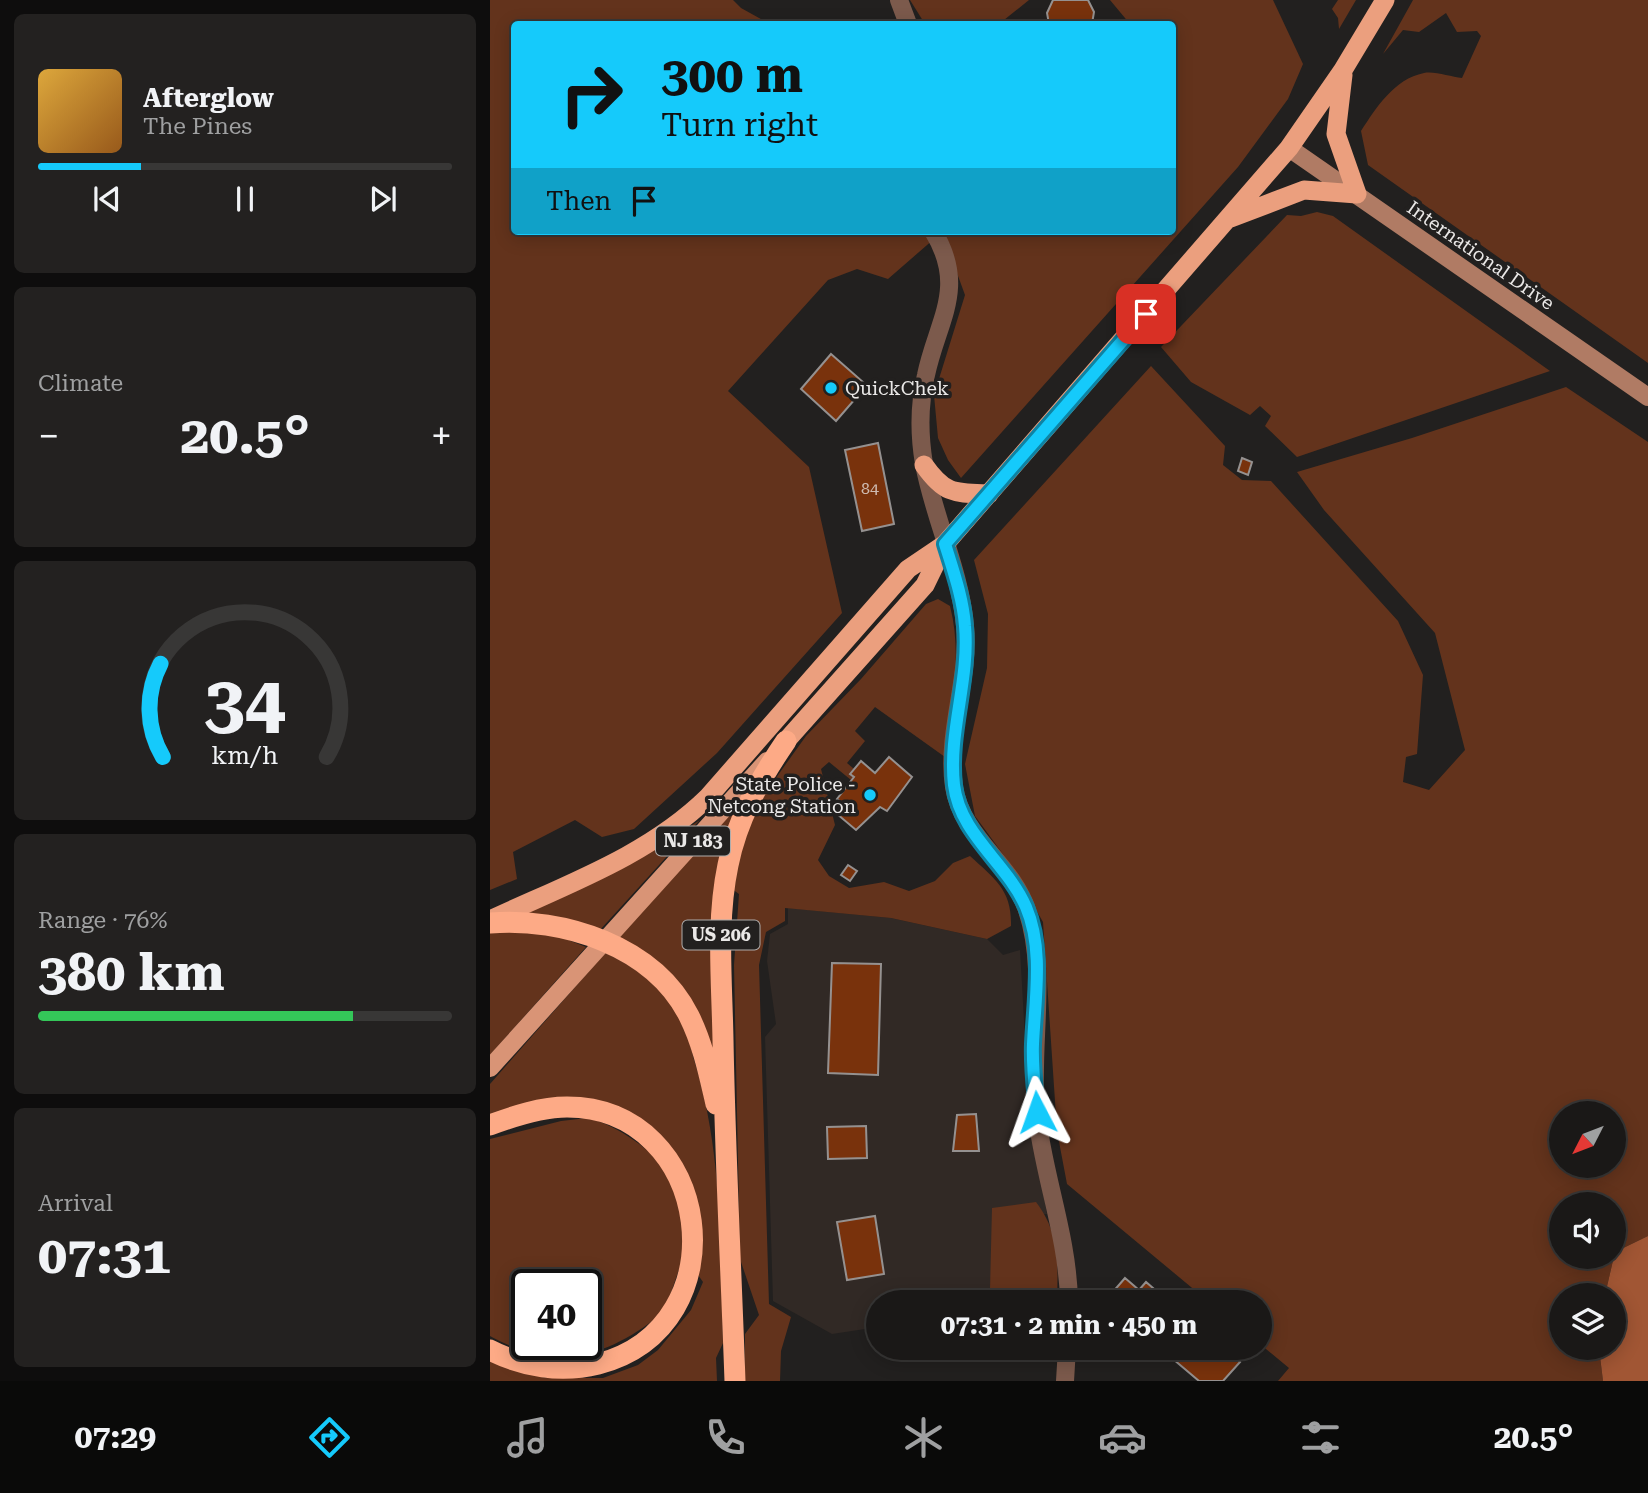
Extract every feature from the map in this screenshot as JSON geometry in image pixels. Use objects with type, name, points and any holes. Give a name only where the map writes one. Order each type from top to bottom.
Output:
[{"type":"highway","name":"US 206","points":[[490,922],[622,858],[681,821],[708,797],[908,569],[945,544],[1229,219],[1289,148],[1343,70],[1385,0]]},
{"type":"highway","points":[[1229,219],[1304,190],[1356,194],[1336,134],[1343,70]]},
{"type":"highway","points":[[924,465],[939,484],[950,492],[989,494]]},
{"type":"highway","name":"US 206","points":[[735,1381],[725,1143],[721,930],[728,863],[746,808],[786,741],[925,585],[945,544]]},
{"type":"highway","points":[[490,922],[526,921],[555,925],[603,942],[647,967],[664,982],[682,1004],[705,1058],[725,1143]]},
{"type":"highway","points":[[490,1125],[542,1110],[566,1107],[603,1113],[625,1123],[659,1149],[675,1171],[689,1202],[694,1238],[688,1274],[671,1313],[646,1340],[631,1350],[611,1360],[571,1368],[534,1366],[490,1350]]},
{"type":"main road","name":"International Drive","points":[[1289,148],[1648,397]]},
{"type":"main road","name":"NJ 183","points":[[490,1068],[786,741]]},
{"type":"street","points":[[899,0],[907,21]]},
{"type":"street","points":[[935,235],[946,261],[949,293],[943,327],[929,360],[922,398],[920,431],[924,465],[965,626],[962,689],[953,758],[954,786],[966,822],[1014,886],[1030,919],[1036,964],[1033,1046],[1037,1112],[1065,1252],[1068,1290]]},
{"type":"street","points":[[1065,1381],[1066,1360]]},
{"type":"shaded area","points":[[490,0],[733,0],[741,8],[765,21],[511,21],[511,235],[939,235],[888,279],[857,269],[828,280],[728,391],[809,467],[842,613],[717,753],[634,829],[602,837],[575,820],[513,852],[517,879],[490,890]]},
{"type":"shaded area","points":[[910,0],[1029,0],[1003,21],[923,21]]},
{"type":"shaded area","points":[[1110,0],[1273,0],[1303,64],[1288,99],[1238,167],[961,478],[948,460],[938,438],[934,395],[965,295],[943,235],[1176,235],[1176,21],[1128,21]]},
{"type":"shaded area","points":[[1338,0],[1356,0],[1339,29],[1338,18],[1332,9]]},
{"type":"shaded area","points":[[1413,0],[1648,0],[1648,363],[1368,165],[1361,131],[1387,96],[1404,81],[1424,73],[1462,78],[1481,36],[1477,31],[1457,32],[1446,13],[1419,32],[1403,30],[1383,54]]},
{"type":"shaded area","points":[[1317,212],[1333,216],[1550,371],[1297,457],[1265,426],[1271,416],[1260,406],[1250,415],[1191,382],[1161,347],[1287,215],[1301,216]]},
{"type":"shaded area","points":[[1151,366],[1225,446],[1223,465],[1242,480],[1271,481],[1398,621],[1423,675],[1417,754],[1406,757],[1403,782],[1429,790],[1465,750],[1435,633],[1324,510],[1297,472],[1412,438],[1566,387],[1648,442],[1648,1236],[1626,1247],[1626,1192],[1549,1192],[1549,1269],[1611,1269],[1608,1283],[1549,1283],[1549,1360],[1600,1360],[1603,1381],[1278,1381],[1289,1368],[1272,1354],[1272,1290],[1195,1290],[1067,1184],[1057,1131],[1043,922],[1008,861],[975,816],[965,764],[987,668],[988,614],[974,560]]},
{"type":"shaded area","points":[[938,599],[950,606],[956,644],[955,682],[945,757],[875,707],[855,731],[865,741],[847,763],[854,769],[850,774],[865,786],[862,789],[829,762],[821,769],[835,825],[818,860],[829,876],[849,888],[884,882],[909,891],[935,881],[953,863],[970,856],[1005,894],[1009,903],[1011,926],[987,939],[891,918],[785,908],[785,921],[766,932],[759,965],[769,1304],[791,1317],[781,1351],[780,1381],[745,1381],[745,1334],[759,1315],[740,1259],[734,965],[739,894],[732,889],[738,855],[758,804],[806,736],[861,679],[926,604]]},
{"type":"shaded area","points":[[735,806],[714,1050],[617,940]]},
{"type":"shaded area","points":[[700,820],[599,931],[523,914],[678,834]]},
{"type":"shaded area","points":[[788,908],[891,918],[987,939],[1003,955],[1020,950],[1029,1109],[1047,1214],[996,1220],[989,1290],[866,1290],[866,1329],[832,1334],[773,1301],[765,1037],[776,1024],[767,961],[770,934],[788,924]]},
{"type":"shaded area","points":[[538,928],[586,947],[490,1055],[490,933]]},
{"type":"shaded area","points":[[605,953],[650,981],[676,1010],[688,1037],[704,1097],[715,1167],[720,1237],[723,1343],[716,1358],[717,1381],[490,1381],[490,1359],[545,1378],[603,1378],[638,1365],[658,1350],[691,1310],[703,1282],[696,1272],[694,1197],[602,1106],[490,1116],[490,1084]]},
{"type":"shaded area","points":[[587,1118],[612,1127],[629,1137],[654,1158],[674,1188],[681,1212],[685,1248],[667,1302],[655,1319],[635,1333],[602,1349],[602,1269],[511,1269],[511,1346],[490,1336],[490,1139],[561,1121]]},
{"type":"shaded area","points":[[1036,1202],[1050,1225],[1056,1249],[1057,1290],[989,1290],[992,1208]]},
{"type":"shaded area","points":[[1648,1236],[1648,1381],[1603,1381],[1600,1360],[1626,1360],[1626,1283],[1608,1283],[1611,1269],[1626,1269],[1626,1247]]},
{"type":"building","points":[[1053,0],[1088,0],[1094,12],[1092,21],[1048,21],[1047,13]]},
{"type":"building","name":"QuickChek","points":[[831,354],[863,382],[859,387],[862,391],[836,421],[801,389]]},
{"type":"building","name":"QuickChek","points":[[878,443],[894,524],[862,531],[845,450]]},
{"type":"building","points":[[1242,458],[1252,462],[1248,475],[1238,471]]},
{"type":"building","name":"State Police - Netcong Station","points":[[889,757],[912,777],[887,811],[880,807],[856,830],[837,814],[845,805],[837,799],[854,777],[850,774],[861,761],[875,773]]},
{"type":"building","points":[[848,865],[857,871],[850,881],[841,875]]},
{"type":"building","points":[[832,963],[881,964],[878,1075],[828,1073]]},
{"type":"building","points":[[976,1114],[979,1151],[953,1151],[957,1115]]},
{"type":"building","points":[[866,1126],[867,1158],[828,1159],[827,1127]]},
{"type":"building","points":[[875,1216],[884,1274],[847,1280],[837,1222]]},
{"type":"building","points":[[1125,1278],[1139,1290],[1115,1290]]},
{"type":"building","points":[[1146,1282],[1155,1290],[1139,1290]]},
{"type":"building","points":[[1174,1360],[1240,1362],[1223,1381],[1199,1381]]},
{"type":"place","name":"QuickChek","points":[[831,388]]},
{"type":"place","name":"State Police - Netcong Station","points":[[870,795]]},
{"type":"route","points":[[1037,1112],[1033,1046],[1037,990],[1036,955],[1030,919],[1014,886],[966,822],[954,786],[953,758],[962,689],[965,626],[945,544],[1146,314]]}]
